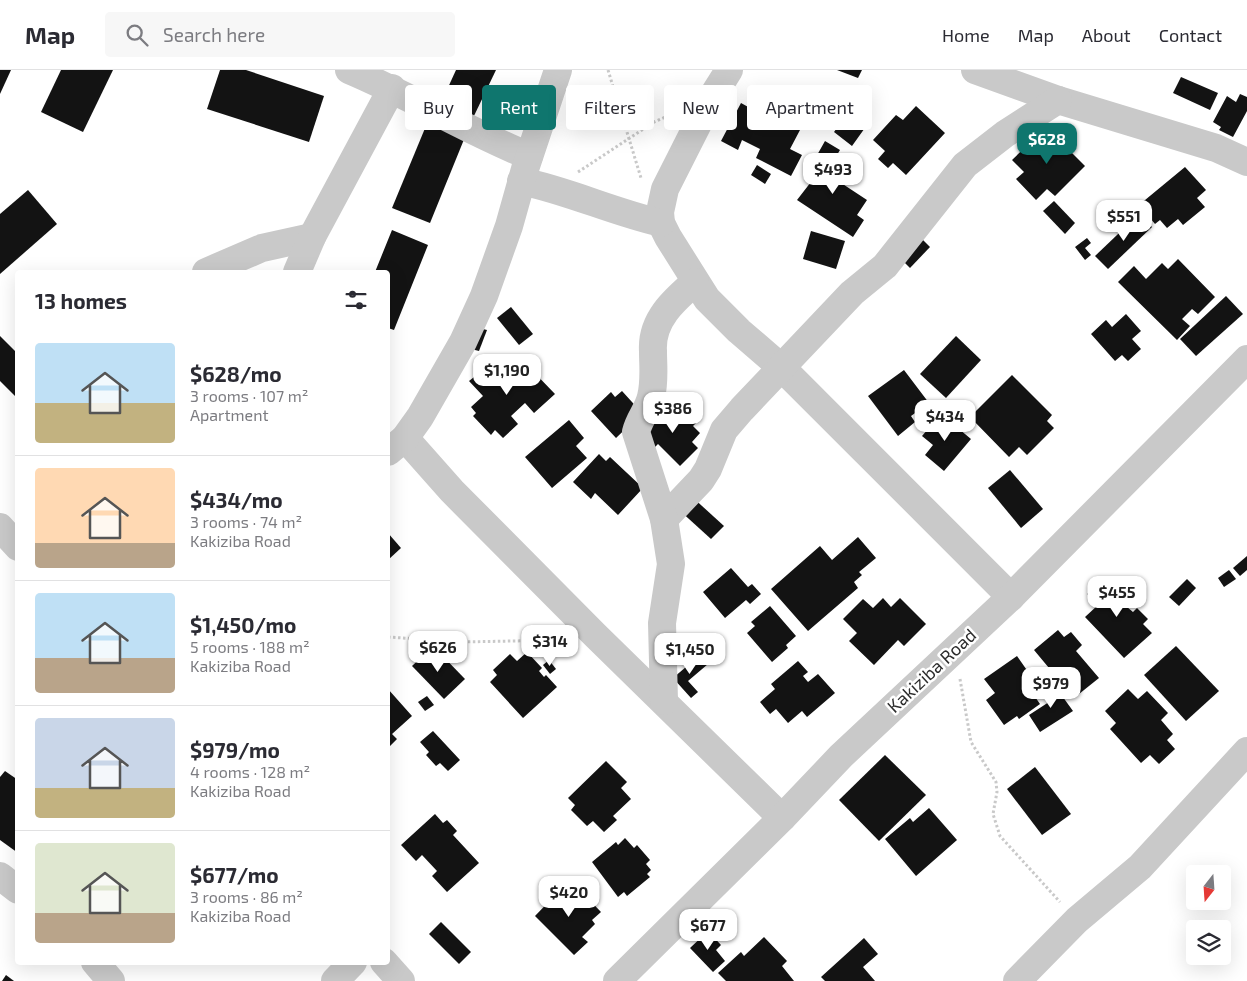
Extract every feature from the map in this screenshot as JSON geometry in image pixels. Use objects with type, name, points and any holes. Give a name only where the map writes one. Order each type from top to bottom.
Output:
[{"type":"street","points":[[349,70],[392,88],[496,143],[549,187],[628,215],[661,214]]},
{"type":"street","points":[[558,70],[525,169],[509,226],[484,296],[463,342],[420,418],[396,445],[452,490],[782,818]]},
{"type":"street","points":[[720,85],[729,70]]},
{"type":"street","points":[[975,70],[1058,100],[1216,148],[1247,162]]},
{"type":"street","points":[[298,270],[312,237],[392,88]]},
{"type":"street","points":[[664,519],[701,480],[708,469],[724,430],[852,293],[885,266],[965,165],[1005,134],[1058,100]]},
{"type":"street","points":[[694,130],[671,174],[661,214],[676,253],[695,282],[707,299],[739,332],[782,368],[1011,597]]},
{"type":"street","points":[[211,270],[262,248],[312,237]]},
{"type":"street","points":[[664,701],[662,623],[671,564],[664,519],[636,432],[651,398],[655,373],[652,349],[657,326],[666,309],[695,282]]},
{"type":"street","name":"Kakiziba Road","points":[[617,981],[782,818],[841,756],[1011,597],[1247,360]]},
{"type":"street","points":[[0,528],[15,544]]},
{"type":"street","points":[[1016,981],[1077,920],[1140,867],[1247,750]]},
{"type":"street","points":[[0,876],[15,888]]},
{"type":"street","points":[[98,965],[111,981]]},
{"type":"street","points":[[335,981],[350,965]]},
{"type":"street","points":[[387,965],[401,981]]},
{"type":"path","points":[[608,70],[639,174],[661,214]]},
{"type":"path","points":[[549,187],[574,174],[664,117]]},
{"type":"path","points":[[390,637],[461,642],[549,641],[596,635]]},
{"type":"path","points":[[954,652],[971,742],[996,782],[997,792],[993,814],[1000,836],[1077,920]]},
{"type":"building","points":[[0,70],[11,70],[0,94]]},
{"type":"building","points":[[61,70],[113,70],[83,132],[41,112]]},
{"type":"building","points":[[220,70],[246,70],[324,96],[309,142],[207,109]]},
{"type":"building","points":[[456,70],[496,70],[489,85],[482,85],[482,99],[472,120],[472,85],[449,85]]},
{"type":"building","points":[[837,70],[862,70],[858,78]]},
{"type":"building","points":[[1181,77],[1218,93],[1210,110],[1173,93]]},
{"type":"building","points":[[1240,94],[1247,97],[1247,111],[1233,137],[1219,130],[1221,127],[1213,122],[1227,96],[1236,102]]},
{"type":"building","points":[[741,103],[747,106],[747,130],[800,130],[790,149],[802,155],[791,176],[756,158],[760,149],[742,140],[738,150],[721,141],[727,130],[737,130],[737,111]]},
{"type":"building","points":[[916,106],[945,133],[906,175],[893,163],[888,168],[878,159],[885,151],[873,140],[896,115],[903,120]]},
{"type":"building","points":[[1046,127],[1085,166],[1055,196],[1047,189],[1036,200],[1016,179],[1024,172],[1012,160]]},
{"type":"building","points":[[424,130],[449,130],[465,137],[430,223],[392,208]]},
{"type":"building","points":[[835,130],[863,130],[852,146],[834,132]]},
{"type":"building","points":[[825,141],[840,150],[826,173],[867,200],[857,215],[864,220],[853,237],[797,200],[821,169],[812,164]]},
{"type":"building","points":[[757,165],[771,174],[765,184],[751,175]]},
{"type":"building","points":[[1185,167],[1206,190],[1197,198],[1205,207],[1183,225],[1178,219],[1167,228],[1160,220],[1155,224],[1139,205]]},
{"type":"building","points":[[28,190],[57,224],[0,274],[0,214]]},
{"type":"building","points":[[1054,201],[1075,223],[1065,234],[1043,211]]},
{"type":"building","points":[[1139,214],[1152,227],[1108,269],[1095,256]]},
{"type":"building","points":[[392,230],[428,245],[394,330],[390,329],[390,270],[376,270]]},
{"type":"building","points":[[811,231],[845,241],[836,269],[803,259]]},
{"type":"building","points":[[919,236],[930,247],[910,268],[899,257]]},
{"type":"building","points":[[1087,238],[1091,243],[1085,248],[1091,255],[1085,260],[1075,247]]},
{"type":"building","points":[[1178,259],[1215,297],[1198,314],[1192,309],[1182,319],[1190,326],[1177,340],[1118,282],[1134,266],[1146,279],[1162,263],[1168,269]]},
{"type":"building","points":[[1226,296],[1243,314],[1196,356],[1180,339]]},
{"type":"building","points":[[511,307],[533,334],[519,345],[497,318]]},
{"type":"building","points":[[1126,314],[1141,331],[1132,339],[1141,349],[1128,361],[1122,355],[1115,361],[1091,334],[1106,320],[1112,327]]},
{"type":"building","points":[[479,328],[487,330],[479,351],[471,349]]},
{"type":"building","points":[[0,336],[15,351],[15,396],[0,381]]},
{"type":"building","points":[[956,336],[981,360],[946,398],[920,374]]},
{"type":"building","points":[[498,358],[509,370],[514,365],[521,372],[528,366],[555,394],[534,413],[525,403],[511,416],[518,424],[503,438],[495,430],[491,435],[473,416],[476,413],[471,407],[483,396],[469,381]]},
{"type":"building","points":[[904,370],[929,403],[911,416],[915,422],[898,436],[868,396]]},
{"type":"building","points":[[1012,375],[1052,415],[1047,421],[1054,428],[1027,455],[1019,447],[1009,457],[970,417]]},
{"type":"building","points":[[622,391],[642,413],[616,438],[591,411],[611,392],[615,397]]},
{"type":"building","points":[[672,406],[679,413],[684,409],[697,422],[693,426],[700,433],[692,442],[698,448],[680,466],[658,444],[655,447],[638,429],[650,418],[655,423]]},
{"type":"building","points":[[941,414],[971,439],[944,471],[925,455],[933,445],[922,436]]},
{"type":"building","points":[[569,420],[584,438],[576,446],[587,458],[552,488],[525,457]]},
{"type":"building","points":[[599,454],[606,461],[610,457],[643,488],[618,515],[595,493],[591,499],[573,482]]},
{"type":"building","points":[[1010,470],[1043,509],[1021,528],[988,488]]},
{"type":"building","points":[[690,495],[724,526],[711,539],[678,509]]},
{"type":"building","points":[[390,535],[401,548],[390,558]]},
{"type":"building","points":[[858,537],[876,558],[859,572],[862,575],[854,582],[858,588],[808,631],[771,589],[820,546],[832,560]]},
{"type":"building","points":[[1247,556],[1247,570],[1240,576],[1233,568]]},
{"type":"building","points":[[731,568],[748,587],[752,584],[761,594],[750,604],[746,600],[725,618],[703,592]]},
{"type":"building","points":[[1229,570],[1236,579],[1224,587],[1218,578]]},
{"type":"building","points":[[1105,577],[1120,592],[1124,589],[1135,600],[1127,607],[1133,612],[1137,608],[1148,619],[1143,624],[1152,633],[1124,658],[1085,617],[1098,605],[1087,594]]},
{"type":"building","points":[[1187,579],[1196,588],[1179,606],[1169,597]]},
{"type":"building","points":[[883,598],[891,607],[900,598],[926,624],[904,646],[898,640],[874,665],[849,641],[857,633],[843,619],[863,599],[873,608]]},
{"type":"building","points":[[770,606],[796,636],[786,645],[788,648],[772,662],[747,633],[755,626],[751,622]]},
{"type":"building","points":[[1058,630],[1064,637],[1071,632],[1082,645],[1076,651],[1099,678],[1074,698],[1034,650]]},
{"type":"building","points":[[433,646],[465,679],[444,699],[412,666]]},
{"type":"building","points":[[1176,646],[1219,691],[1186,721],[1144,675]]},
{"type":"building","points":[[527,652],[542,668],[539,671],[544,677],[546,675],[557,687],[523,718],[490,682],[497,675],[493,670],[510,654],[517,661]]},
{"type":"building","points":[[700,655],[708,664],[688,681],[698,692],[691,698],[673,678]]},
{"type":"building","points":[[1017,656],[1038,686],[1031,691],[1040,704],[1019,719],[1017,716],[1004,725],[986,700],[995,693],[984,679]]},
{"type":"building","points":[[549,660],[556,669],[550,674],[543,665]]},
{"type":"building","points":[[798,661],[808,672],[803,676],[808,682],[818,674],[835,693],[807,717],[802,711],[788,723],[776,709],[770,714],[760,702],[775,689],[771,684]]},
{"type":"building","points":[[1052,682],[1073,711],[1040,732],[1029,715],[1049,702],[1040,690]]},
{"type":"building","points":[[1128,689],[1138,699],[1147,691],[1168,713],[1161,720],[1173,734],[1167,740],[1175,749],[1159,764],[1150,755],[1141,763],[1110,729],[1116,723],[1105,711]]},
{"type":"building","points":[[390,691],[412,716],[392,734],[397,739],[390,746]]},
{"type":"building","points":[[427,696],[434,705],[425,711],[418,702]]},
{"type":"building","points":[[433,731],[460,760],[448,771],[440,763],[436,766],[426,755],[429,752],[420,742]]},
{"type":"building","points":[[885,755],[926,795],[879,841],[839,800]]},
{"type":"building","points":[[606,761],[627,782],[621,788],[631,799],[613,816],[617,820],[604,832],[593,821],[587,826],[571,810],[575,805],[568,798]]},
{"type":"building","points":[[1035,767],[1071,814],[1042,835],[1007,789]]},
{"type":"building","points":[[5,771],[15,778],[15,851],[0,840],[0,777]]},
{"type":"building","points":[[929,808],[957,840],[916,876],[885,839],[910,818],[913,822]]},
{"type":"building","points":[[435,814],[443,823],[447,820],[457,831],[453,835],[479,863],[447,892],[432,876],[437,871],[422,855],[416,861],[401,845]]},
{"type":"building","points":[[625,838],[634,848],[637,845],[650,860],[646,864],[651,870],[647,874],[650,877],[627,896],[624,892],[618,897],[592,862],[616,842],[618,845]]},
{"type":"building","points":[[575,885],[601,912],[592,920],[595,924],[582,937],[588,942],[574,955],[535,916],[561,889],[566,894]]},
{"type":"building","points":[[441,922],[471,952],[459,964],[429,934]]},
{"type":"building","points":[[708,931],[721,945],[716,950],[725,961],[713,972],[690,948]]},
{"type":"building","points":[[764,937],[787,961],[782,966],[794,981],[726,981],[718,973],[741,952],[744,956]]},
{"type":"building","points":[[864,938],[878,954],[863,967],[875,981],[825,981],[821,977]]},
{"type":"building","points":[[6,975],[14,981],[2,981]]}]
